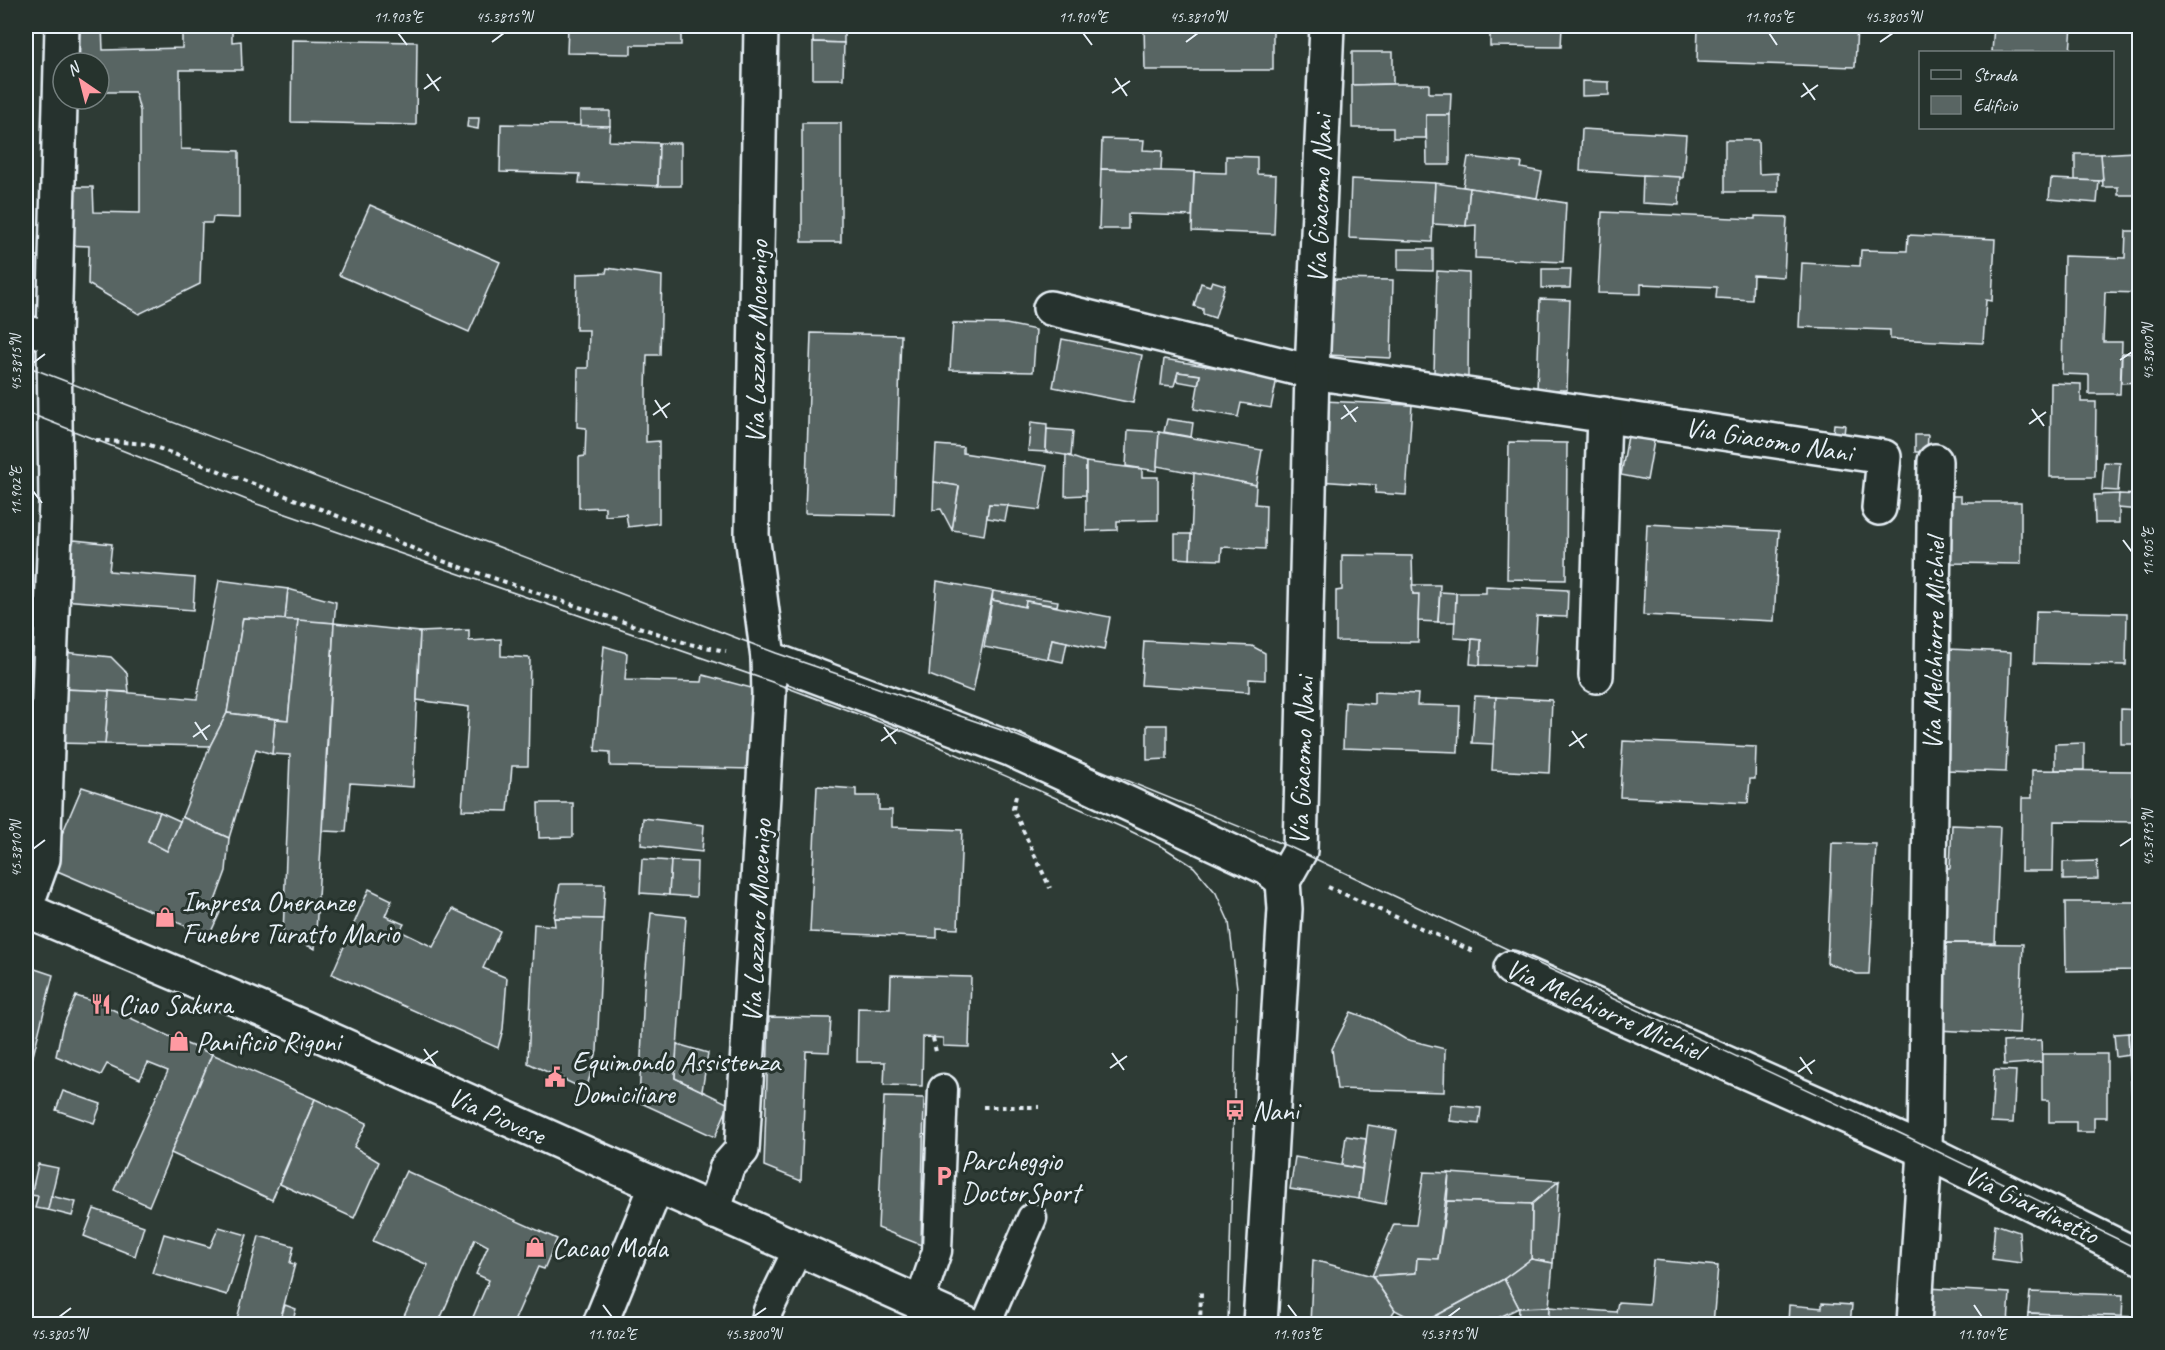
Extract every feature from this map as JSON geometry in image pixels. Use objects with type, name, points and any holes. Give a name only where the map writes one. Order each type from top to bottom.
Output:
[{"type":"street","points":[[26,908],[43,859],[56,501],[40,334],[62,26]]},
{"type":"street","name":"Via Lazzaro Mocenigo","points":[[713,1212],[727,1167],[742,1149],[769,694],[768,658],[752,535],[761,26]]},
{"type":"street","name":"Via Giacomo Nani","points":[[1260,1324],[1285,909],[1283,881],[1300,851],[1312,372],[1327,26]]},
{"type":"street","name":"Via Giacomo Nani","points":[[1050,308],[1312,372],[1884,457],[1879,508]]},
{"type":"street","points":[[1596,676],[1604,414]]},
{"type":"street","name":"Via Melchiorre Michiel","points":[[1914,1324],[1924,1151],[1935,461]]},
{"type":"street","points":[[768,658],[1032,760],[1267,868],[1283,881]]},
{"type":"street","name":"Via Piovese","points":[[26,908],[298,1025],[656,1187],[967,1324]]},
{"type":"street","name":"Via Melchiorre Michiel","points":[[1511,968],[1924,1151]]},
{"type":"street","name":"Via Giardinetto","points":[[1924,1151],[2139,1257]]},
{"type":"street","points":[[600,1324],[656,1187]]},
{"type":"lane","points":[[919,1304],[937,1251],[943,1097]]},
{"type":"lane","points":[[986,1324],[1032,1218]]},
{"type":"lane","points":[[765,1324],[768,1311],[798,1249]]},
{"type":"path","points":[[107,441],[147,444],[326,511],[440,560],[615,620],[689,644],[768,658]]},
{"type":"path","points":[[1032,760],[1017,793],[1013,809],[1050,888]]},
{"type":"path","name":"Via Melchiorre Michiel","points":[[1283,881],[1302,880],[1321,884],[1511,968]]},
{"type":"path","points":[[943,1097],[1039,1107]]},
{"type":"path","points":[[1200,1324],[1201,1292]]},
{"type":"building","points":[[66,26],[102,26],[103,50],[182,48],[182,26],[232,26],[232,42],[241,41],[242,70],[180,70],[181,149],[239,151],[239,218],[213,217],[212,223],[202,223],[200,284],[139,314],[88,284],[89,246],[63,245],[65,187],[93,187],[94,212],[140,213],[140,111],[135,92],[111,92],[111,51],[66,51]]},
{"type":"building","points":[[568,26],[681,26],[681,45],[631,45],[631,54],[567,53]]},
{"type":"building","points":[[1144,26],[1273,26],[1273,70],[1145,70]]},
{"type":"building","points":[[1490,26],[1562,26],[1561,47],[1490,46]]},
{"type":"building","points":[[1698,26],[1857,26],[1855,67],[1697,62]]},
{"type":"building","points":[[1994,26],[2072,26],[2070,51],[1992,51]]},
{"type":"building","points":[[813,28],[844,28],[844,43],[813,42]]},
{"type":"building","points":[[292,40],[417,42],[416,125],[291,122]]},
{"type":"building","points":[[813,42],[844,43],[843,79],[813,79]]},
{"type":"building","points":[[1352,52],[1393,52],[1393,84],[1352,85]]},
{"type":"building","points":[[1582,81],[1609,82],[1609,95],[1582,96]]},
{"type":"building","points":[[1429,84],[1429,93],[1451,93],[1450,115],[1426,115],[1426,138],[1393,138],[1393,128],[1352,128],[1352,85]]},
{"type":"building","points":[[580,111],[610,111],[610,126],[580,127]]},
{"type":"building","points":[[1426,115],[1450,115],[1450,165],[1427,165]]},
{"type":"building","points":[[468,118],[479,118],[478,129],[467,127]]},
{"type":"building","points":[[802,123],[841,123],[841,242],[802,242]]},
{"type":"building","points":[[501,124],[610,126],[609,141],[659,143],[658,186],[579,183],[580,174],[500,172]]},
{"type":"building","points":[[1582,129],[1686,135],[1683,178],[1580,171]]},
{"type":"building","points":[[2135,137],[2140,138],[2140,195],[2118,195],[2118,187],[2103,187],[2101,154],[2134,152]]},
{"type":"building","points":[[1102,139],[1144,140],[1143,150],[1162,151],[1161,171],[1101,169]]},
{"type":"building","points":[[1725,140],[1758,140],[1759,174],[1778,173],[1778,192],[1725,192]]},
{"type":"building","points":[[659,143],[681,143],[681,186],[658,186]]},
{"type":"building","points":[[2075,154],[2101,154],[2103,181],[2075,180]]},
{"type":"building","points":[[1226,156],[1257,157],[1257,174],[1276,175],[1274,234],[1192,231],[1194,172],[1226,173]]},
{"type":"building","points":[[1468,157],[1522,163],[1521,168],[1542,172],[1537,198],[1463,187]]},
{"type":"building","points":[[1101,169],[1194,172],[1192,216],[1128,214],[1128,229],[1099,229]]},
{"type":"building","points":[[1643,175],[1680,177],[1679,205],[1642,203]]},
{"type":"building","points":[[1351,179],[1435,183],[1432,242],[1349,238]]},
{"type":"building","points":[[2051,179],[2099,181],[2097,203],[2049,199]]},
{"type":"building","points":[[1435,183],[1470,188],[1466,226],[1433,224]]},
{"type":"building","points":[[1470,188],[1566,203],[1563,262],[1475,258],[1476,225],[1466,226]]},
{"type":"building","points":[[370,205],[500,262],[469,332],[339,275]]},
{"type":"building","points":[[1602,212],[1755,219],[1755,216],[1787,217],[1784,277],[1753,275],[1752,300],[1716,298],[1717,287],[1641,284],[1641,294],[1598,293]]},
{"type":"building","points":[[2126,231],[2140,231],[2140,293],[2105,292],[2103,342],[2122,342],[2120,394],[2089,394],[2089,375],[2062,374],[2064,256],[2125,258]]},
{"type":"building","points":[[1908,235],[1995,239],[1992,301],[1986,300],[1983,343],[1890,339],[1890,330],[1799,327],[1802,263],[1860,266],[1861,250],[1907,251]]},
{"type":"building","points":[[1398,249],[1433,249],[1433,271],[1398,270]]},
{"type":"building","points":[[607,268],[662,276],[660,355],[647,355],[646,391],[646,442],[659,441],[659,523],[628,527],[626,514],[605,516],[605,507],[579,508],[579,457],[585,456],[586,428],[577,427],[578,368],[588,368],[589,330],[576,330],[577,274],[606,273]]},
{"type":"building","points":[[1542,269],[1571,269],[1570,288],[1542,288]]},
{"type":"building","points":[[1437,271],[1469,273],[1468,378],[1434,372]]},
{"type":"building","points":[[1329,279],[1393,280],[1391,358],[1327,355]]},
{"type":"building","points":[[1212,281],[1225,285],[1215,318],[1203,314],[1203,309],[1194,306],[1201,283],[1210,286]]},
{"type":"building","points":[[1540,299],[1570,300],[1567,390],[1537,390]]},
{"type":"building","points":[[953,323],[1006,324],[1036,330],[1033,372],[950,370]]},
{"type":"building","points":[[811,333],[901,335],[895,515],[805,513]]},
{"type":"building","points":[[1062,339],[1142,355],[1133,403],[1053,387]]},
{"type":"building","points":[[2122,353],[2140,354],[2140,382],[2121,383]]},
{"type":"building","points":[[1164,359],[1277,378],[1271,408],[1241,403],[1238,417],[1194,409],[1200,375],[1178,372],[1174,386],[1161,385]]},
{"type":"building","points":[[1178,372],[1200,375],[1198,385],[1176,381]]},
{"type":"building","points":[[2051,383],[2081,384],[2081,402],[2096,402],[2095,477],[2050,477]]},
{"type":"building","points":[[1323,401],[1412,405],[1406,495],[1375,493],[1376,485],[1318,481]]},
{"type":"building","points":[[1167,419],[1193,423],[1191,437],[1164,432]]},
{"type":"building","points":[[1031,422],[1047,424],[1046,452],[1028,451]]},
{"type":"building","points":[[1834,424],[1845,425],[1844,435],[1833,434]]},
{"type":"building","points":[[1047,429],[1073,431],[1071,456],[1046,452]]},
{"type":"building","points":[[1128,430],[1159,432],[1157,471],[1126,466]]},
{"type":"building","points":[[1159,432],[1262,450],[1256,485],[1157,466]]},
{"type":"building","points":[[1915,435],[1928,435],[1927,452],[1915,452]]},
{"type":"building","points":[[1628,436],[1654,441],[1647,480],[1621,475]]},
{"type":"building","points":[[1509,442],[1567,443],[1566,580],[1507,579]]},
{"type":"building","points":[[936,445],[963,447],[963,453],[1047,466],[1040,510],[989,504],[984,535],[952,530],[959,486],[934,482]]},
{"type":"building","points":[[1066,455],[1086,462],[1086,495],[1065,496]]},
{"type":"building","points":[[1086,462],[1142,469],[1142,477],[1158,477],[1158,520],[1117,521],[1117,530],[1086,531]]},
{"type":"building","points":[[2104,462],[2120,463],[2118,491],[2102,490]]},
{"type":"building","points":[[1194,473],[1256,485],[1255,504],[1266,505],[1265,549],[1222,547],[1221,560],[1190,559]]},
{"type":"building","points":[[934,482],[959,486],[952,530],[941,509],[933,510]]},
{"type":"building","points":[[2119,494],[2119,523],[2095,523],[2094,495]]},
{"type":"building","points":[[2119,494],[2140,495],[2140,510],[2118,508]]},
{"type":"building","points":[[1948,496],[1961,496],[1961,502],[2021,502],[2021,564],[1948,563]]},
{"type":"building","points":[[989,504],[1008,505],[1005,521],[987,518]]},
{"type":"building","points":[[1647,524],[1779,531],[1774,621],[1643,615]]},
{"type":"building","points":[[1175,534],[1191,534],[1190,559],[1175,558]]},
{"type":"building","points":[[74,540],[112,544],[109,571],[195,578],[193,610],[62,600],[64,568]]},
{"type":"building","points":[[1342,555],[1412,556],[1413,594],[1419,594],[1418,642],[1336,641],[1336,591],[1342,590]]},
{"type":"building","points":[[219,580],[288,589],[285,620],[243,618],[227,713],[210,746],[105,744],[109,691],[197,699]]},
{"type":"building","points":[[937,581],[993,591],[973,692],[929,675]]},
{"type":"building","points":[[1412,585],[1440,585],[1438,622],[1418,621],[1419,594],[1413,594]]},
{"type":"building","points":[[1486,586],[1568,590],[1567,617],[1537,616],[1534,667],[1480,665],[1481,640],[1454,638],[1456,593],[1486,593]]},
{"type":"building","points":[[288,589],[336,602],[334,623],[285,620]]},
{"type":"building","points":[[993,591],[1058,601],[1057,606],[1026,601],[1025,607],[992,600]]},
{"type":"building","points":[[1440,592],[1456,593],[1455,622],[1438,622]]},
{"type":"building","points":[[992,600],[1025,607],[1026,601],[1110,617],[1104,650],[1052,639],[1048,659],[984,647]]},
{"type":"building","points":[[2036,611],[2127,613],[2126,665],[2034,663]]},
{"type":"building","points":[[243,618],[298,620],[288,720],[227,713]]},
{"type":"building","points":[[298,620],[334,623],[315,949],[283,935],[290,755],[272,754],[275,719],[288,720]]},
{"type":"building","points":[[334,623],[420,632],[413,787],[350,783],[346,832],[323,831]]},
{"type":"building","points":[[469,630],[469,641],[501,639],[501,656],[530,658],[528,766],[512,766],[508,811],[462,810],[469,707],[417,700],[420,632]]},
{"type":"building","points":[[1052,639],[1067,642],[1063,662],[1048,659]]},
{"type":"building","points":[[1472,639],[1481,640],[1480,665],[1470,664]]},
{"type":"building","points":[[1144,641],[1252,646],[1265,653],[1265,680],[1249,679],[1249,692],[1141,685]]},
{"type":"building","points":[[604,646],[627,653],[625,680],[702,682],[703,675],[755,689],[752,769],[610,766],[610,752],[595,751]]},
{"type":"building","points":[[1949,649],[2011,652],[2006,772],[1945,770]]},
{"type":"building","points":[[63,652],[111,657],[127,673],[129,692],[62,689]]},
{"type":"building","points":[[62,689],[109,691],[105,744],[54,743]]},
{"type":"building","points":[[1374,692],[1418,694],[1417,705],[1460,706],[1458,752],[1343,748],[1345,702],[1374,704]]},
{"type":"building","points":[[1475,696],[1496,697],[1494,744],[1472,743]]},
{"type":"building","points":[[1496,697],[1552,700],[1549,773],[1492,770]]},
{"type":"building","points":[[2121,709],[2140,710],[2140,744],[2121,744]]},
{"type":"building","points":[[227,713],[275,719],[272,754],[256,749],[229,838],[182,817],[210,746]]},
{"type":"building","points":[[1147,725],[1167,725],[1167,759],[1147,760]]},
{"type":"building","points":[[1623,741],[1756,747],[1755,779],[1750,779],[1748,803],[1620,797]]},
{"type":"building","points":[[2084,743],[2084,770],[2055,770],[2055,744]]},
{"type":"building","points":[[2032,770],[2132,771],[2132,795],[2140,795],[2140,822],[2054,821],[2053,871],[2021,871],[2022,798],[2032,798]]},
{"type":"building","points":[[817,786],[856,789],[856,796],[879,796],[879,810],[892,810],[892,827],[962,830],[958,929],[937,928],[937,938],[810,932]]},
{"type":"building","points":[[82,787],[160,812],[148,841],[167,851],[182,817],[229,838],[226,871],[215,901],[223,906],[209,936],[48,867]]},
{"type":"building","points":[[538,803],[573,803],[573,837],[539,838]]},
{"type":"building","points":[[160,812],[180,821],[167,851],[148,841]]},
{"type":"building","points":[[643,818],[704,825],[702,852],[641,845]]},
{"type":"building","points":[[1952,825],[2000,827],[1995,943],[1940,943],[1944,868],[1950,868]]},
{"type":"building","points":[[1832,843],[1876,844],[1869,974],[1857,974],[1827,963]]},
{"type":"building","points":[[642,859],[671,861],[669,895],[640,893]]},
{"type":"building","points":[[671,861],[697,862],[696,897],[669,895]]},
{"type":"building","points":[[2097,861],[2098,879],[2063,880],[2063,862]]},
{"type":"building","points":[[560,884],[605,884],[603,919],[554,918]]},
{"type":"building","points":[[369,889],[392,900],[385,916],[404,924],[400,931],[433,947],[453,909],[500,931],[483,968],[507,978],[503,1029],[498,1048],[332,974]]},
{"type":"building","points":[[2065,902],[2140,902],[2140,970],[2066,971]]},
{"type":"building","points":[[651,913],[686,917],[675,1078],[729,1104],[715,1137],[639,1102],[644,989]]},
{"type":"building","points":[[554,918],[603,919],[597,1051],[586,1090],[528,1063],[534,924],[555,926]]},
{"type":"building","points":[[1940,943],[2023,944],[2019,1034],[1936,1030]]},
{"type":"building","points":[[26,966],[53,975],[26,1084]]},
{"type":"building","points":[[891,975],[971,977],[969,1047],[943,1046],[943,1038],[923,1037],[922,1086],[884,1085],[885,1062],[857,1062],[858,1008],[890,1009]]},
{"type":"building","points":[[76,996],[101,1004],[212,1054],[149,1206],[114,1190],[168,1071],[148,1063],[140,1079],[107,1064],[101,1075],[56,1056],[62,1028]]},
{"type":"building","points":[[1351,1012],[1373,1020],[1405,1039],[1445,1049],[1444,1092],[1337,1089],[1332,1049]]},
{"type":"building","points":[[769,1017],[831,1018],[829,1052],[806,1051],[801,1181],[764,1166]]},
{"type":"building","points":[[2140,1032],[2140,1116],[2133,1116],[2128,1033]]},
{"type":"building","points":[[2128,1033],[2129,1055],[2116,1057],[2114,1034]]},
{"type":"building","points":[[2041,1040],[2042,1062],[2004,1065],[2003,1042]]},
{"type":"building","points":[[677,1044],[708,1053],[702,1091],[675,1078]]},
{"type":"building","points":[[212,1054],[315,1099],[272,1200],[171,1153]]},
{"type":"building","points":[[2042,1054],[2107,1054],[2107,1117],[2094,1117],[2094,1132],[2076,1132],[2076,1122],[2049,1122],[2049,1100],[2042,1100]]},
{"type":"building","points":[[1994,1070],[2016,1071],[2013,1123],[1991,1122]]},
{"type":"building","points":[[63,1091],[101,1104],[94,1123],[56,1110]]},
{"type":"building","points":[[884,1097],[924,1098],[921,1245],[878,1228]]},
{"type":"building","points":[[315,1099],[367,1123],[354,1147],[379,1162],[354,1218],[280,1184]]},
{"type":"building","points":[[1452,1105],[1481,1108],[1479,1124],[1450,1121]]},
{"type":"building","points":[[1368,1125],[1397,1130],[1385,1204],[1359,1199]]},
{"type":"building","points":[[1346,1136],[1366,1139],[1362,1169],[1342,1165]]},
{"type":"building","points":[[1295,1157],[1362,1169],[1359,1199],[1290,1189]]},
{"type":"building","points":[[38,1164],[58,1168],[48,1210],[35,1208],[38,1196],[31,1195]]},
{"type":"building","points":[[406,1171],[557,1239],[544,1269],[538,1267],[513,1324],[470,1324],[489,1280],[476,1274],[488,1246],[475,1239],[438,1324],[423,1324],[404,1316],[428,1265],[373,1241]]},
{"type":"building","points":[[1424,1172],[1449,1173],[1438,1259],[1417,1258],[1416,1273],[1372,1276],[1394,1224],[1416,1225]]},
{"type":"building","points":[[1449,1173],[1559,1181],[1532,1204],[1447,1201]]},
{"type":"building","points":[[1559,1181],[1553,1263],[1531,1259],[1532,1204]]},
{"type":"building","points":[[51,1196],[76,1202],[72,1216],[48,1210]]},
{"type":"building","points":[[1447,1201],[1532,1204],[1531,1259],[1504,1279],[1421,1324],[1395,1310],[1372,1276],[1416,1273],[1417,1258],[1438,1259]]},
{"type":"building","points":[[94,1209],[144,1226],[135,1256],[84,1236]]},
{"type":"building","points":[[1995,1224],[2019,1232],[2021,1263],[1992,1259]]},
{"type":"building","points":[[219,1227],[247,1235],[227,1295],[152,1273],[164,1234],[210,1247]]},
{"type":"building","points":[[259,1236],[294,1246],[290,1263],[295,1264],[279,1324],[246,1324],[247,1322],[237,1319]]},
{"type":"building","points":[[1531,1259],[1553,1263],[1549,1307],[1519,1308],[1504,1279]]},
{"type":"building","points":[[1313,1260],[1372,1276],[1395,1310],[1386,1324],[1310,1324]]},
{"type":"building","points":[[1653,1260],[1718,1266],[1713,1324],[1548,1324],[1549,1307],[1616,1312],[1618,1302],[1649,1304]]},
{"type":"building","points":[[1504,1279],[1519,1308],[1485,1324],[1421,1324]]},
{"type":"building","points":[[1928,1288],[2010,1293],[2008,1324],[1926,1324]]},
{"type":"building","points":[[2030,1292],[2123,1295],[2122,1317],[2028,1313]]},
{"type":"building","points":[[1822,1303],[1852,1305],[1850,1324],[1788,1324],[1789,1305],[1822,1308]]},
{"type":"building","points":[[285,1305],[296,1309],[292,1324],[279,1324]]},
{"type":"building","points":[[1549,1307],[1548,1324],[1518,1324],[1519,1308]]},
{"type":"building","points":[[2028,1313],[2140,1317],[2140,1324],[2027,1324]]},
{"type":"tram line","points":[[26,366],[776,653],[1010,733],[1292,848],[1908,1137],[2140,1250]]},
{"type":"tram line","points":[[26,412],[257,504],[772,682],[906,732],[1126,829],[1163,847],[1194,867],[1216,893],[1229,922],[1237,988],[1228,1324]]},
{"type":"place","name":"Impresa Oneranze Funebre Turatto Mario","points":[[165,917]]},
{"type":"place","name":"Ciao Sakura","points":[[101,1004]]},
{"type":"place","name":"Panificio Rigoni","points":[[179,1041]]},
{"type":"place","name":"Equimondo Assistenza Domiciliare","points":[[555,1077]]},
{"type":"place","name":"Nani","points":[[1235,1110]]},
{"type":"place","name":"Parcheggio DoctorSport","points":[[944,1176]]},
{"type":"place","name":"Cacao Moda","points":[[535,1247]]}]
